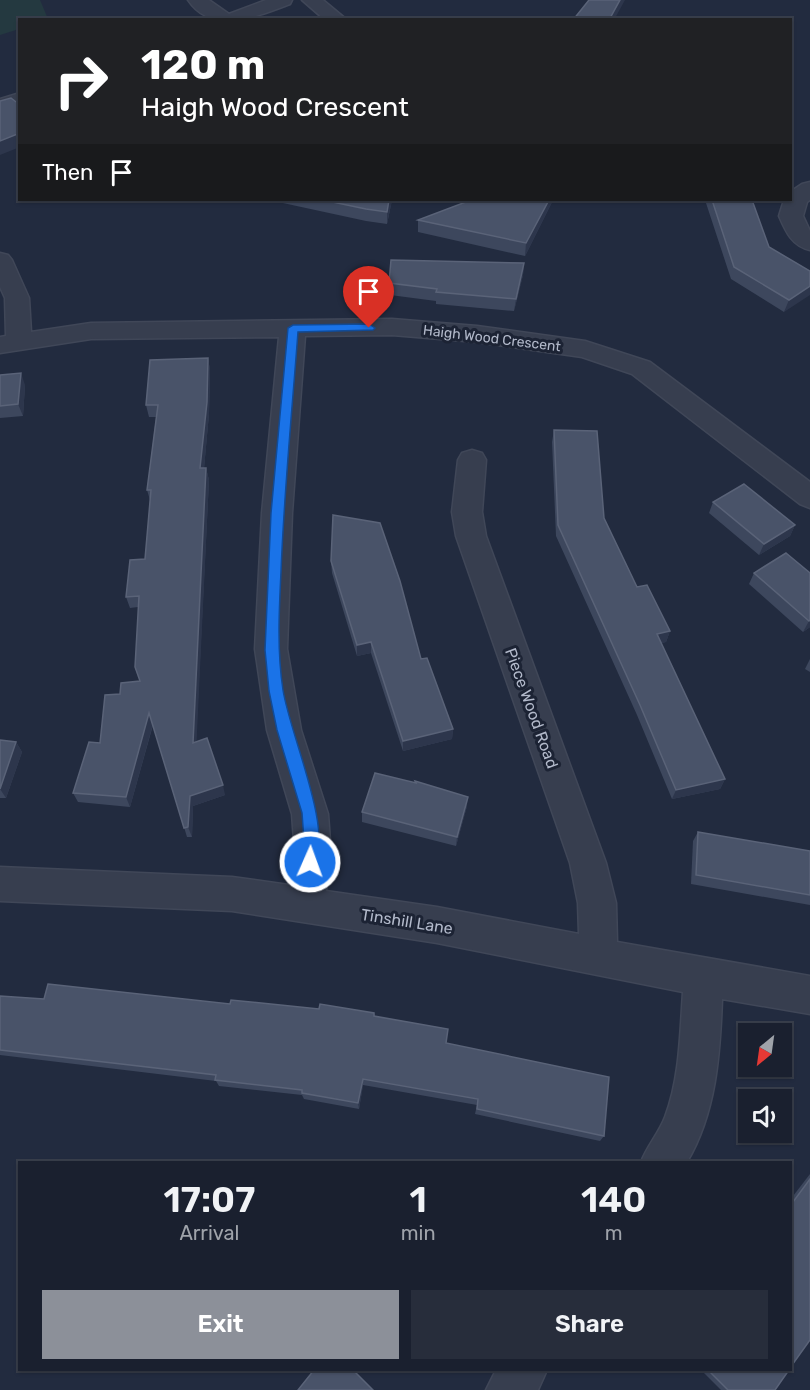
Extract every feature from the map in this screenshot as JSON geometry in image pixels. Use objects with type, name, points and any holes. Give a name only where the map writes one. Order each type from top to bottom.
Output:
[{"type":"street","points":[[196,0],[222,18]]},
{"type":"street","points":[[235,18],[283,0]]},
{"type":"street","points":[[310,0],[335,18]]},
{"type":"street","points":[[0,106],[18,100]]},
{"type":"street","points":[[810,189],[796,199],[791,216],[799,234],[810,243]]},
{"type":"street","points":[[0,260],[17,298],[10,343]]},
{"type":"street","name":"Haigh Wood Crescent","points":[[10,343],[91,331],[392,327],[477,334],[585,349],[641,368],[810,497]]},
{"type":"street","points":[[293,328],[277,513],[271,650],[284,730],[310,813],[312,841],[306,905]]},
{"type":"street","name":"Piece Wood Road","points":[[472,460],[467,512],[471,536],[588,863],[597,903],[599,957]]},
{"type":"street","name":"Tinshill Lane","points":[[0,884],[232,894],[437,925],[703,977],[810,995]]},
{"type":"street","points":[[663,1161],[680,1134],[692,1095],[699,1049],[703,977]]},
{"type":"street","points":[[510,1390],[523,1371]]},
{"type":"shaded area","points":[[0,0],[40,0],[48,18],[18,18],[18,29],[0,35]]},
{"type":"building","points":[[589,0],[620,0],[610,18],[575,18]]},
{"type":"building","points":[[11,98],[18,103],[18,134],[0,141],[0,101]]},
{"type":"building","points":[[328,201],[389,201],[387,212]]},
{"type":"building","points":[[468,201],[548,201],[526,243],[418,220]]},
{"type":"building","points":[[712,201],[752,201],[769,247],[810,271],[810,286],[789,300],[734,267]]},
{"type":"building","points":[[391,260],[524,263],[516,299],[436,292],[437,289],[389,283]]},
{"type":"building","points":[[208,358],[207,402],[200,468],[206,468],[193,743],[207,738],[223,785],[190,796],[188,827],[184,828],[149,713],[126,797],[73,793],[89,742],[100,743],[105,695],[120,694],[121,683],[140,681],[135,667],[139,596],[126,597],[130,560],[145,559],[151,490],[147,490],[158,405],[146,405],[150,360]]},
{"type":"building","points":[[21,373],[18,404],[0,406],[0,375]]},
{"type":"building","points":[[554,430],[597,431],[604,518],[637,587],[647,585],[670,631],[657,634],[725,779],[676,790],[558,525]]},
{"type":"building","points":[[744,484],[795,525],[764,544],[713,502]]},
{"type":"building","points":[[333,515],[380,523],[400,581],[421,659],[427,658],[453,729],[403,741],[371,642],[357,645],[331,561]]},
{"type":"building","points":[[786,553],[810,573],[809,621],[754,573]]},
{"type":"building","points":[[0,740],[16,742],[0,789]]},
{"type":"building","points":[[375,773],[416,783],[415,781],[468,797],[457,837],[362,812]]},
{"type":"building","points":[[698,832],[810,851],[810,895],[696,875]]},
{"type":"building","points":[[48,984],[230,1004],[231,1000],[319,1009],[320,1004],[448,1029],[446,1043],[609,1077],[604,1136],[477,1109],[478,1099],[363,1079],[358,1103],[302,1093],[302,1090],[215,1080],[216,1075],[0,1050],[0,996],[44,999]]},
{"type":"building","points":[[810,1179],[810,1340],[792,1365],[792,1203]]},
{"type":"building","points":[[313,1371],[354,1371],[373,1390],[298,1390]]},
{"type":"building","points":[[709,1371],[788,1371],[775,1390],[728,1390]]},
{"type":"route","points":[[310,862],[312,841],[310,813],[284,730],[271,650],[277,513],[293,328],[369,328]]}]
